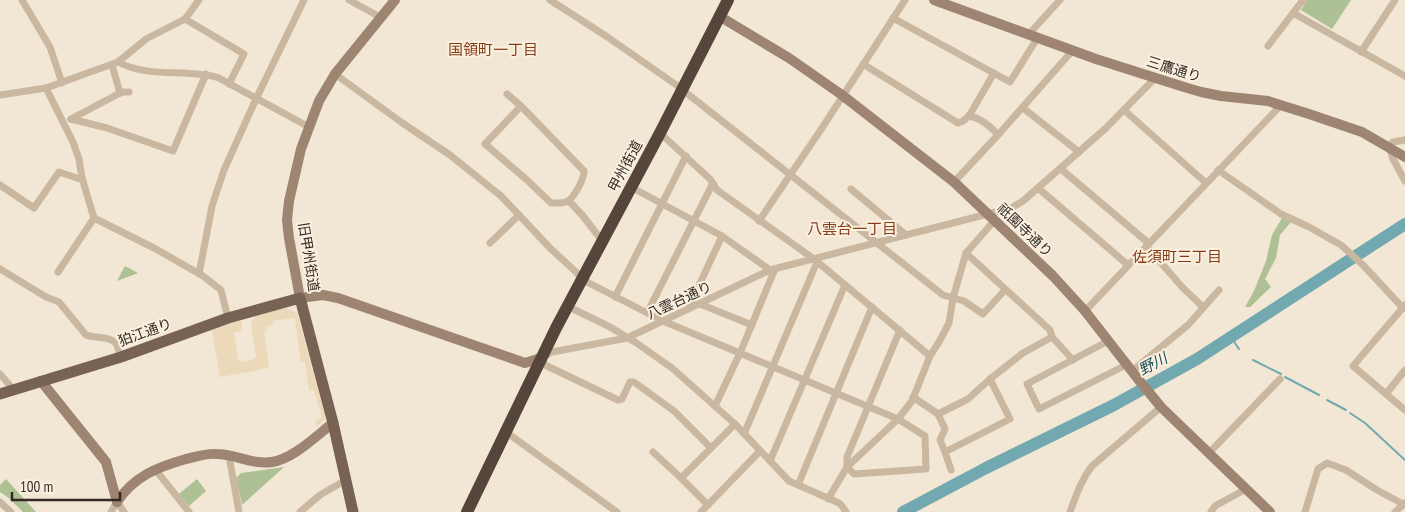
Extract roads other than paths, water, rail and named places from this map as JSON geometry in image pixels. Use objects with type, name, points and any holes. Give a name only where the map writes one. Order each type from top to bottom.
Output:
[{"type":"highway","name":"甲州街道","points":[[506,432],[530,380],[546,355],[567,306],[660,133],[728,0]]},
{"type":"highway","points":[[467,512],[506,432]]},
{"type":"main road","name":"狛江通り","points":[[0,394],[121,357],[228,318],[300,298]]},
{"type":"main road","name":"旧甲州街道","points":[[300,298],[333,423],[353,512]]},
{"type":"street","points":[[22,0],[50,47],[62,83]]},
{"type":"street","points":[[0,95],[46,88],[115,63],[146,39],[185,19],[199,0]]},
{"type":"street","points":[[199,274],[212,206],[224,170],[304,0]]},
{"type":"street","points":[[350,0],[380,17]]},
{"type":"street","name":"旧甲州街道","points":[[300,298],[287,220],[289,201],[301,149],[319,102],[335,74],[395,0]]},
{"type":"street","points":[[550,0],[675,84],[943,295],[964,301],[983,314],[1005,290]]},
{"type":"street","points":[[759,221],[905,0]]},
{"type":"street","name":"三鷹通り","points":[[934,0],[1073,50],[1201,92],[1268,101],[1281,105],[1362,132],[1405,157]]},
{"type":"street","points":[[893,18],[1010,82],[1033,36],[1060,0]]},
{"type":"street","points":[[1268,46],[1303,0]]},
{"type":"street","points":[[1361,52],[1395,0]]},
{"type":"street","points":[[1293,13],[1405,76]]},
{"type":"street","name":"祇園寺通り","points":[[719,16],[789,58],[842,95],[954,182],[1053,276],[1085,311],[1158,404],[1270,512]]},
{"type":"street","points":[[185,19],[244,54],[229,84]]},
{"type":"street","points":[[954,182],[998,136],[1073,50]]},
{"type":"street","points":[[115,63],[164,73],[206,74],[219,78],[309,127]]},
{"type":"street","points":[[115,63],[120,94]]},
{"type":"street","points":[[863,64],[958,123],[969,116],[994,74]]},
{"type":"street","points":[[71,119],[107,128],[173,151],[206,74]]},
{"type":"street","points":[[335,74],[401,122],[450,154],[501,196],[582,279],[664,321],[898,419],[925,436],[926,469],[854,474],[846,467]]},
{"type":"street","name":"八雲台通り","points":[[546,355],[627,338],[773,270],[816,261],[876,242],[991,217],[1011,208],[1024,201],[1060,169],[1124,110],[1155,78]]},
{"type":"street","points":[[46,88],[73,142],[94,218],[156,249],[199,274],[221,290],[228,318]]},
{"type":"street","points":[[64,123],[124,92],[129,92]]},
{"type":"street","points":[[507,94],[522,106],[584,172],[584,177],[569,201],[550,203],[527,180],[485,144],[522,106]]},
{"type":"street","points":[[1085,311],[1281,105]]},
{"type":"street","points":[[1023,108],[1078,152]]},
{"type":"street","points":[[1124,110],[1206,183]]},
{"type":"street","points":[[969,116],[975,117],[994,130],[998,136]]},
{"type":"street","points":[[660,133],[686,156],[713,183],[717,190],[816,261],[930,356]]},
{"type":"street","points":[[1405,140],[1393,142],[1389,146],[1393,159],[1405,181]]},
{"type":"street","points":[[615,297],[686,156]]},
{"type":"street","points":[[1060,169],[1146,241],[1148,248],[1183,288],[1203,307]]},
{"type":"street","points":[[1218,170],[1281,214],[1309,227],[1342,247],[1404,306],[1353,366],[1405,410]]},
{"type":"street","points":[[0,185],[34,208],[59,172],[83,180]]},
{"type":"street","points":[[647,313],[713,183]]},
{"type":"street","points":[[631,187],[722,236],[773,270],[752,325],[715,406]]},
{"type":"street","points":[[1038,188],[1128,264]]},
{"type":"street","points":[[851,189],[906,235]]},
{"type":"street","points":[[569,201],[583,216],[602,242]]},
{"type":"street","points":[[490,243],[519,216]]},
{"type":"street","points":[[828,499],[846,467],[898,419],[914,397],[930,356],[949,323],[953,298],[966,253],[991,217]]},
{"type":"street","points":[[58,272],[94,218]]},
{"type":"street","points":[[688,309],[722,236]]},
{"type":"street","points":[[966,253],[1050,330],[1052,338],[1073,360]]},
{"type":"street","points":[[744,434],[816,261]]},
{"type":"street","points":[[0,269],[46,297],[59,302],[86,335],[114,342],[121,357]]},
{"type":"street","points":[[770,461],[845,285]]},
{"type":"street","points":[[1108,341],[1026,384],[1039,409],[1132,372],[1188,325],[1219,290]]},
{"type":"street","points":[[300,298],[323,296],[338,298],[525,363],[546,355],[618,400],[622,399],[630,382],[634,382],[674,411],[711,448]]},
{"type":"street","points":[[700,304],[752,325]]},
{"type":"street","points":[[567,306],[610,327],[672,368],[735,424],[789,481],[839,503],[846,512]]},
{"type":"street","points":[[798,486],[872,307]]},
{"type":"street","points":[[846,467],[847,458],[900,330]]},
{"type":"street","points":[[938,414],[968,400],[990,379],[1023,353],[1052,338]]},
{"type":"street","points":[[1386,394],[1405,370]]},
{"type":"street","points":[[0,374],[13,389]]},
{"type":"street","points":[[945,452],[1010,419],[990,379]]},
{"type":"street","points":[[1209,452],[1280,379]]},
{"type":"street","points":[[41,381],[106,462],[117,502],[124,512]]},
{"type":"street","points":[[914,397],[938,414],[945,429],[940,440],[951,470]]},
{"type":"street","points":[[1070,512],[1081,484],[1092,466],[1158,404]]},
{"type":"street","points":[[111,512],[124,492],[155,469],[196,456],[216,454],[253,463],[273,462],[290,456],[333,423]]},
{"type":"street","points":[[681,478],[735,424]]},
{"type":"street","points":[[506,432],[616,512]]},
{"type":"street","points":[[701,512],[760,451]]},
{"type":"street","points":[[653,452],[708,505]]},
{"type":"street","points":[[229,456],[239,512]]},
{"type":"street","points":[[1306,512],[1318,470],[1327,464],[1346,470],[1377,490],[1404,503],[1395,512]]},
{"type":"street","points":[[155,469],[189,512]]},
{"type":"street","points":[[300,512],[320,495],[346,480]]},
{"type":"street","points":[[1211,512],[1215,506],[1246,489]]},
{"type":"street","points":[[0,502],[11,512]]},
{"type":"waterway","name":"野川","points":[[903,512],[986,468],[1114,405],[1197,359],[1405,224]]},
{"type":"waterway","points":[[1231,337],[1239,349]]},
{"type":"waterway","points":[[1253,360],[1281,374]]},
{"type":"waterway","points":[[1285,377],[1319,395]]},
{"type":"waterway","points":[[1327,400],[1346,410]]},
{"type":"waterway","points":[[1350,413],[1365,423],[1405,460]]},
{"type":"district","name":"国領町一丁目","points":[[493,50]]},
{"type":"district","name":"八雲台一丁目","points":[[852,229]]},
{"type":"district","name":"佐須町三丁目","points":[[1177,257]]}]
